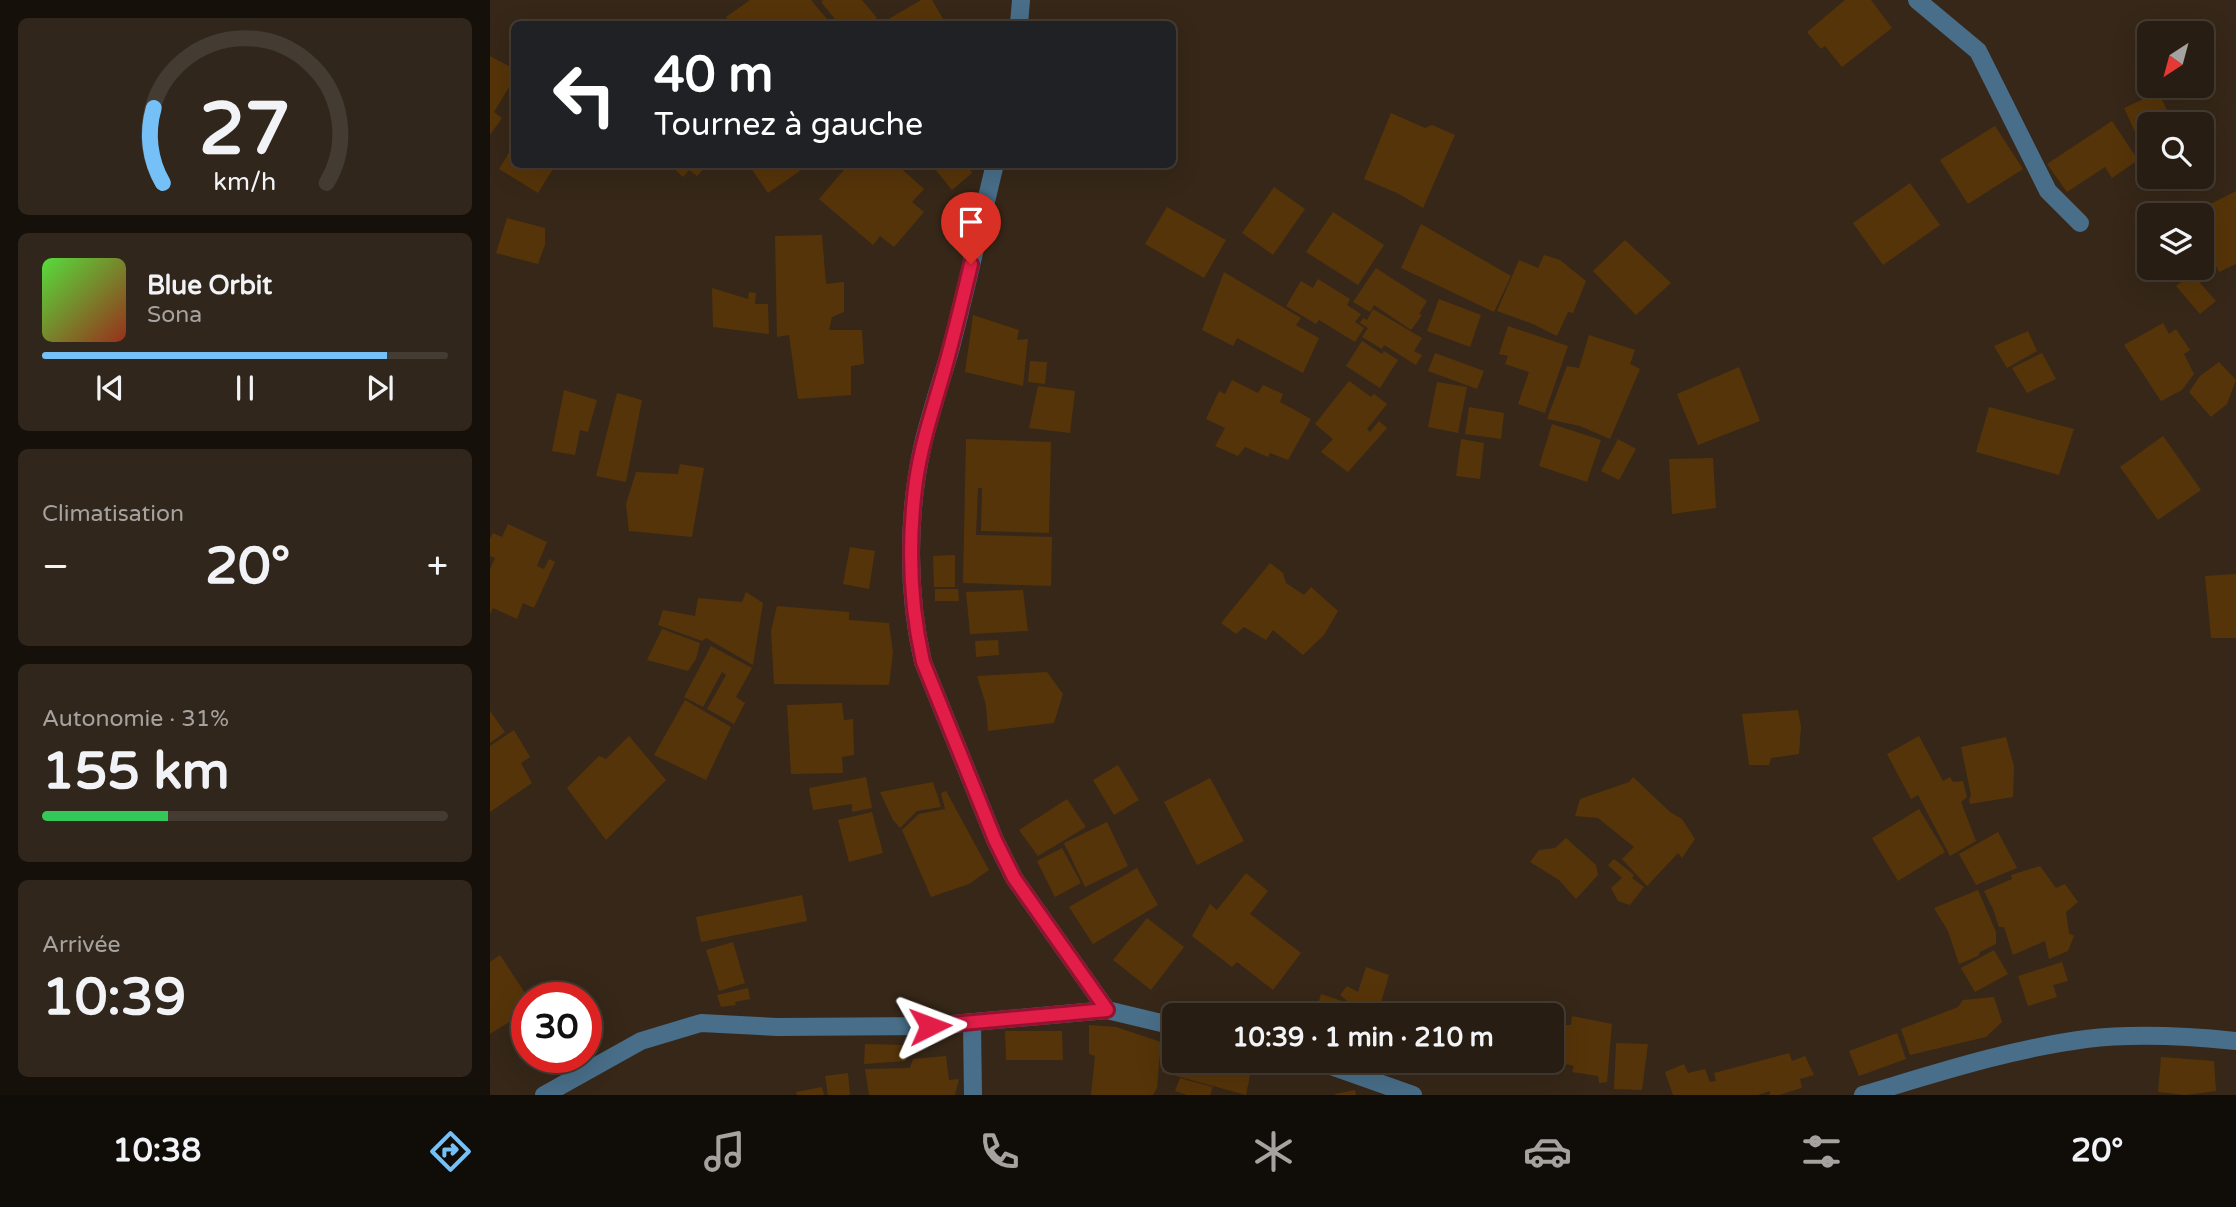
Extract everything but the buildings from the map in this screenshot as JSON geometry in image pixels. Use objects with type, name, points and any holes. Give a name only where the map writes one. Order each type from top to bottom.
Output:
[{"type":"street","points":[[1019,21],[1021,0]]},
{"type":"street","points":[[1917,0],[1978,51],[2048,191],[2080,223]]},
{"type":"street","points":[[994,168],[916,481],[912,526],[912,576],[917,636],[923,662],[995,840],[1010,869],[1107,1010]]},
{"type":"street","points":[[544,1095],[641,1041],[701,1023],[777,1027],[972,1024],[1107,1010],[1162,1023]]},
{"type":"street","points":[[972,1024],[973,1095]]},
{"type":"street","points":[[1863,1095],[1978,1061],[2088,1039],[2186,1036],[2236,1041]]},
{"type":"street","points":[[1351,1073],[1413,1095]]},
{"type":"route","points":[[930,1026],[1107,1010],[1014,878],[995,840],[923,662],[917,636],[912,576],[912,526],[916,481],[971,264]]}]
